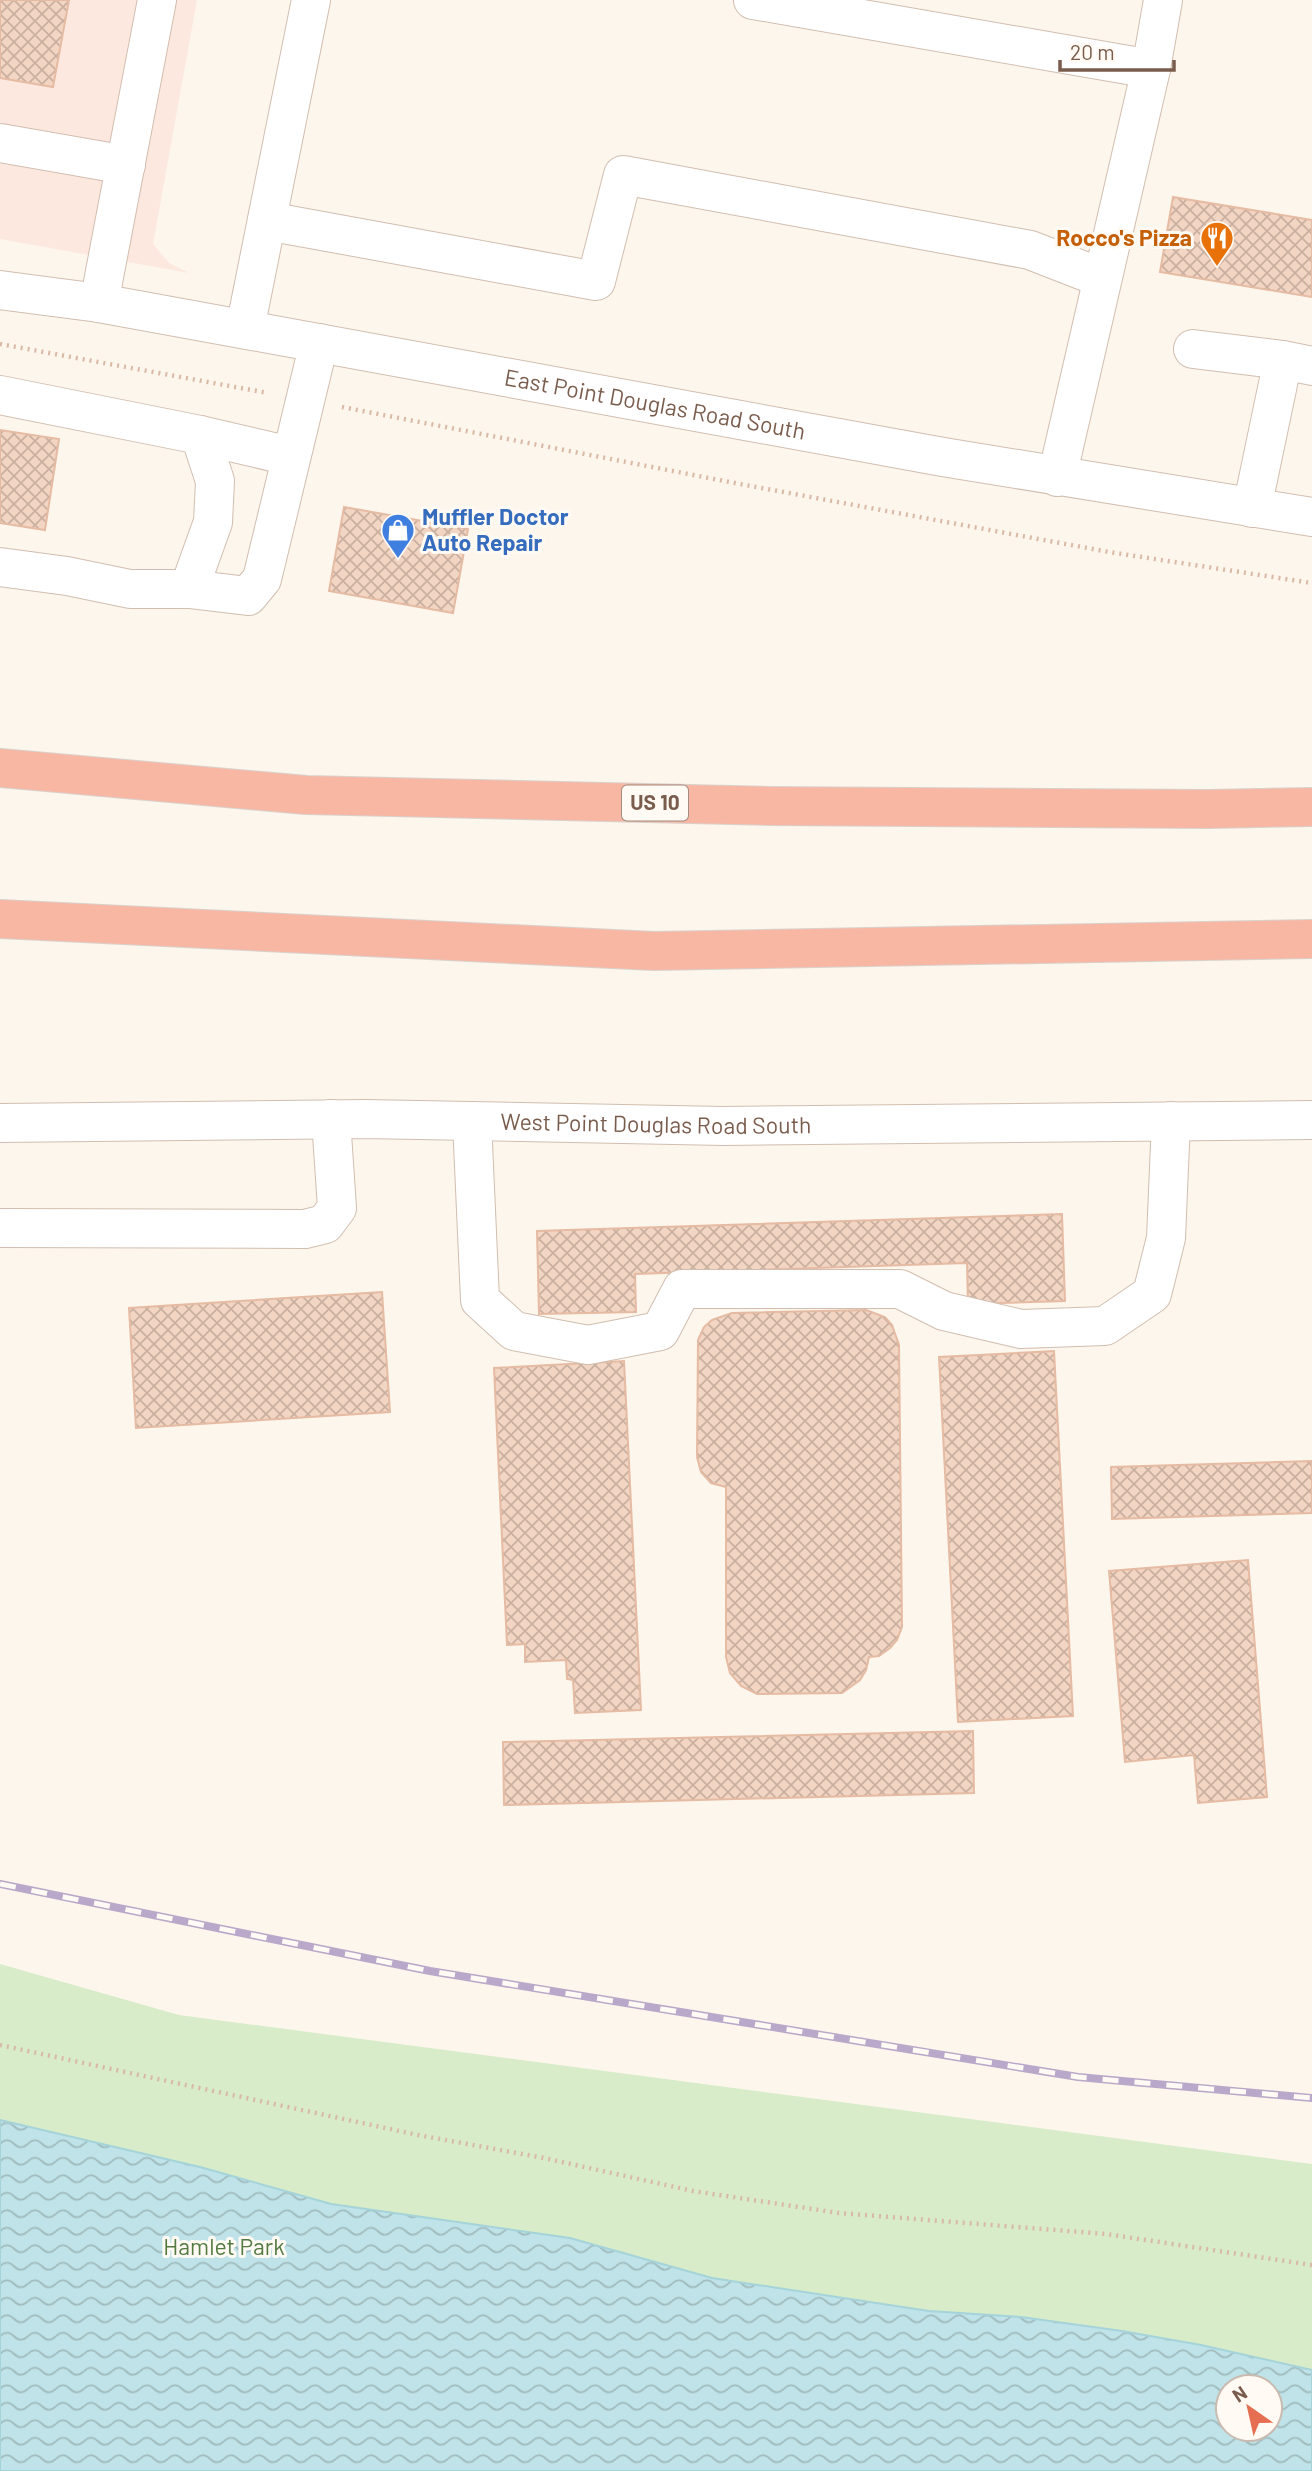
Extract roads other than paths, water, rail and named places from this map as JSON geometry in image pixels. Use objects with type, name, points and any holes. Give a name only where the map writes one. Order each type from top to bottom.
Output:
[{"type":"highway","name":"US 10","points":[[0,768],[306,795],[770,806],[1208,809],[1312,807]]},
{"type":"highway","points":[[0,919],[654,951],[1312,939]]},
{"type":"street","points":[[99,303],[157,0]]},
{"type":"street","points":[[245,329],[310,0]]},
{"type":"street","points":[[753,0],[1151,69]]},
{"type":"street","points":[[1057,477],[1151,69],[1163,0]]},
{"type":"street","points":[[0,143],[126,165]]},
{"type":"street","points":[[267,221],[596,281],[623,175],[1030,250],[1102,278]]},
{"type":"street","name":"East Point Douglas Road South","points":[[0,290],[99,303],[1057,477],[1312,517]]},
{"type":"street","points":[[0,567],[67,576],[130,589],[188,589],[248,596],[262,579],[319,343]]},
{"type":"street","points":[[1193,349],[1297,363],[1251,508]]},
{"type":"street","points":[[0,395],[290,456]]},
{"type":"street","points":[[188,589],[213,522],[215,481],[200,435]]},
{"type":"street","points":[[0,1228],[305,1229],[325,1224],[337,1208],[331,1119]]},
{"type":"street","name":"West Point Douglas Road South","points":[[0,1123],[331,1119],[724,1126],[1312,1120]]},
{"type":"street","points":[[472,1121],[480,1300],[514,1331],[588,1345],[660,1331],[682,1289],[900,1289],[944,1311],[1021,1329],[1105,1326],[1152,1294],[1166,1238],[1171,1121]]},
{"type":"water","points":[[0,2120],[200,2167],[331,2204],[570,2238],[712,2278],[929,2311],[1021,2317],[1122,2331],[1201,2345],[1312,2370],[1312,2471],[0,2471]]},
{"type":"railway","points":[[0,1884],[430,1971],[1078,2077],[1312,2098]]},
{"type":"place","name":"Rocco's Pizza","points":[[1217,268]]},
{"type":"place","name":"Muffler Doctor Auto Repair","points":[[398,560]]},
{"type":"park label","name":"Hamlet Park","points":[[224,2247]]}]
